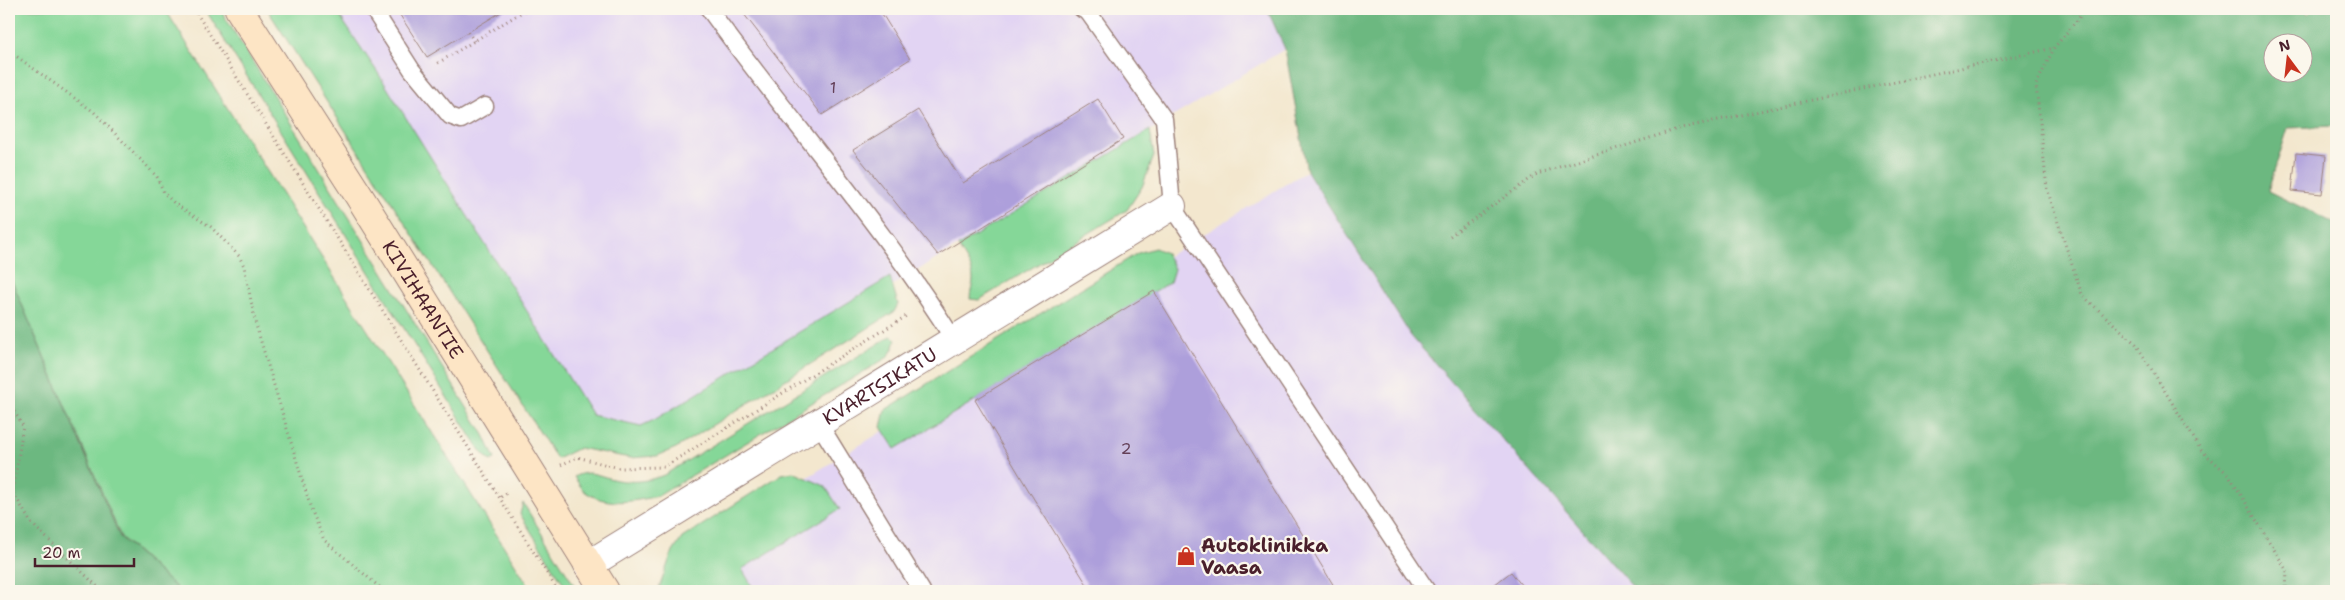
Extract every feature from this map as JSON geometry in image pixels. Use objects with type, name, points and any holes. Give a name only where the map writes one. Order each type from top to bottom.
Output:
[{"type":"main road","name":"KIVIHAANTIE","points":[[239,9],[604,591]]},
{"type":"street","name":"KVARTSIKATU","points":[[588,565],[1172,206]]},
{"type":"lane","points":[[373,9],[412,70],[450,116],[461,120],[485,106]]},
{"type":"lane","points":[[709,9],[867,215],[930,302],[954,340]]},
{"type":"lane","points":[[1082,9],[1088,12],[1164,119],[1172,206],[1427,591]]},
{"type":"lane","points":[[818,422],[922,591]]},
{"type":"path","points":[[194,9],[501,496],[558,591]]},
{"type":"path","points":[[437,64],[527,9]]},
{"type":"path","points":[[2086,9],[2054,48],[2036,85],[2047,189],[2082,295],[2136,344],[2202,450],[2229,475],[2287,571],[2286,591]]},
{"type":"path","points":[[468,32],[474,42]]},
{"type":"path","points":[[1450,236],[1537,174],[1681,128],[2054,48]]},
{"type":"path","points":[[9,51],[94,112],[157,177],[164,193],[169,199],[210,227],[239,256],[244,266],[256,325],[311,509],[324,540],[384,591]]},
{"type":"path","points":[[501,496],[576,457],[619,468],[664,468],[930,302]]},
{"type":"path","points":[[9,403],[23,426],[13,492],[31,523],[102,591]]},
{"type":"shaded area","points":[[335,9],[1267,9],[1285,49],[654,429],[591,415],[378,73]]},
{"type":"shaded area","points":[[1307,171],[1411,336],[1636,591],[693,591],[697,545]]},
{"type":"green space","points":[[9,9],[165,9],[532,591],[180,591],[121,537],[9,274]]},
{"type":"green space","points":[[205,9],[220,9],[484,435],[495,459],[490,461],[481,452]]},
{"type":"green space","points":[[267,9],[335,9],[378,73],[592,415],[641,426],[654,420],[890,277],[898,304],[894,312],[676,448],[657,456],[630,458],[579,448],[557,459]]},
{"type":"green space","points":[[1267,9],[2304,9],[2308,14],[2314,9],[2336,9],[2336,126],[2288,128],[2268,191],[2336,224],[2336,591],[1636,591],[1411,336],[1307,171],[1285,49]]},
{"type":"green space","points":[[1150,130],[1154,156],[1142,187],[1127,210],[979,300],[970,299],[973,275],[958,246]]},
{"type":"green space","points":[[1155,248],[1166,253],[1174,269],[1170,282],[895,449],[881,427],[885,410],[1138,253]]},
{"type":"green space","points":[[9,274],[120,537],[180,591],[9,591]]},
{"type":"green space","points":[[891,336],[896,339],[888,357],[658,496],[622,502],[604,500],[585,492],[574,477],[590,473],[617,480],[635,481],[653,479],[664,475]]},
{"type":"green space","points":[[793,472],[825,486],[840,509],[742,569],[755,591],[658,591],[671,555],[682,538],[782,474]]},
{"type":"green space","points":[[523,503],[578,591],[568,591],[520,514]]},
{"type":"building","points":[[396,9],[506,9],[427,57]]},
{"type":"building","points":[[740,9],[879,9],[910,59],[822,115]]},
{"type":"building","points":[[1098,99],[1123,139],[938,255],[853,150],[918,110],[963,183]]},
{"type":"building","points":[[2296,153],[2326,156],[2322,194],[2292,191]]},
{"type":"building","points":[[1154,291],[1337,591],[1091,591],[1032,496],[975,400]]},
{"type":"building","points":[[1511,572],[1526,591],[1486,591]]},
{"type":"place","name":"Autoklinikka Vaasa","points":[[1186,556]]}]
